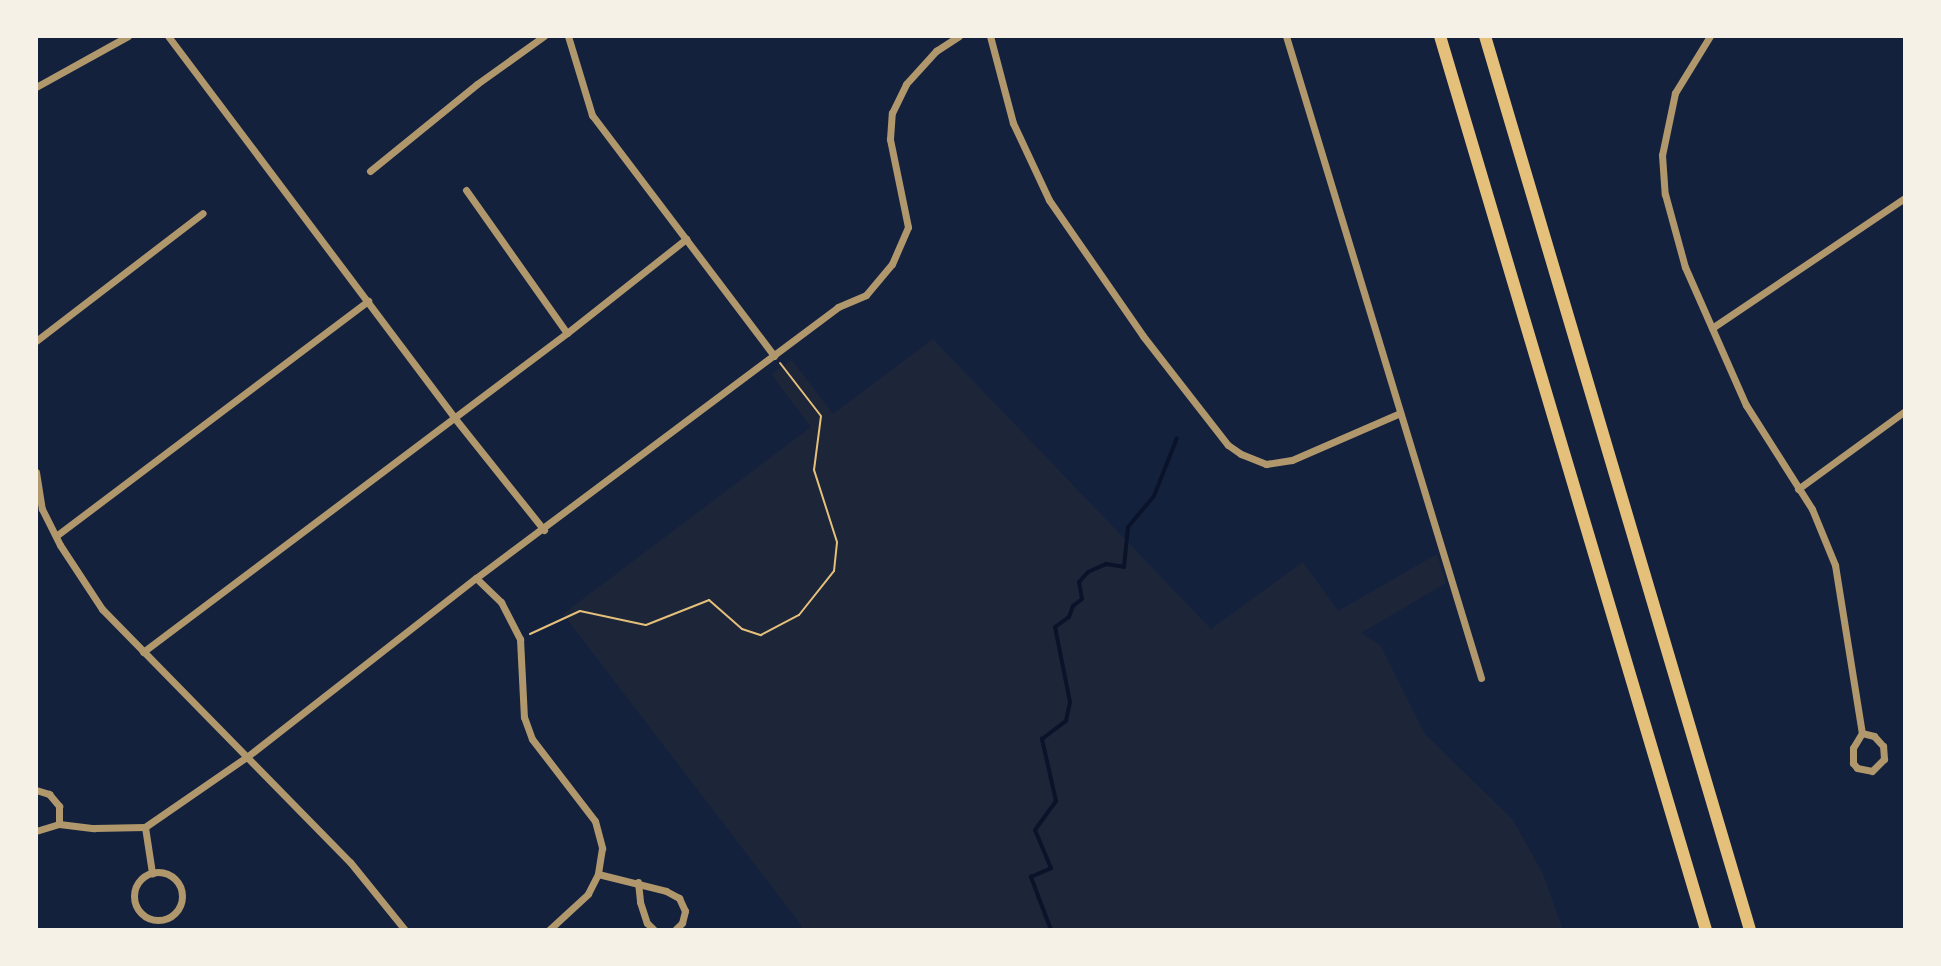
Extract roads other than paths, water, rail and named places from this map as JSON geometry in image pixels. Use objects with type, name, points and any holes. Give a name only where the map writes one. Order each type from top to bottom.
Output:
[{"type":"highway","points":[[1440,36],[1706,930]]},
{"type":"highway","points":[[1485,36],[1750,930]]},
{"type":"street","points":[[36,87],[128,36]]},
{"type":"street","points":[[168,36],[453,416],[544,530]]},
{"type":"street","points":[[370,171],[477,84],[544,36]]},
{"type":"street","points":[[568,36],[592,115],[774,356]]},
{"type":"street","points":[[36,831],[59,824],[94,828],[145,827],[248,756],[476,578],[838,307],[866,295],[892,264],[908,227],[890,139],[892,113],[906,84],[936,51],[959,36]]},
{"type":"street","points":[[990,36],[1013,123],[1049,200],[1150,346],[1228,445],[1266,464],[1292,460],[1400,413]]},
{"type":"street","points":[[1286,36],[1481,678]]},
{"type":"street","points":[[1710,36],[1675,93],[1662,155],[1665,194],[1685,267],[1746,405],[1812,509],[1835,565],[1862,733],[1853,748],[1853,763],[1857,768],[1872,771],[1884,759],[1883,746],[1874,736],[1862,733]]},
{"type":"street","points":[[466,190],[567,333]]},
{"type":"street","points":[[1712,328],[1905,198]]},
{"type":"street","points":[[36,341],[203,213]]},
{"type":"street","points":[[143,652],[567,333],[686,239]]},
{"type":"street","points":[[56,536],[368,301]]},
{"type":"street","points":[[1798,489],[1905,411]]},
{"type":"street","points":[[36,472],[42,509],[102,609],[350,862],[405,930]]},
{"type":"street","points":[[476,578],[501,602],[520,639],[524,717],[532,739],[595,821],[602,848],[598,874],[588,894],[549,930]]},
{"type":"street","points":[[36,790],[49,794],[59,806],[59,824]]},
{"type":"street","points":[[145,827],[152,873]]},
{"type":"street","points":[[152,873],[173,877],[181,889],[177,911],[163,920],[147,918],[136,906],[134,890],[144,876],[152,873]]},
{"type":"street","points":[[598,874],[638,882],[679,898],[685,911],[682,923],[675,930]]},
{"type":"street","points":[[638,882],[640,902],[647,923],[654,930]]},
{"type":"waterway","points":[[1051,930],[1031,877],[1051,868],[1035,830],[1056,801],[1042,739],[1066,721],[1070,702],[1055,627],[1069,617],[1073,606],[1082,599],[1079,582],[1088,572],[1106,564],[1124,567],[1128,527],[1154,496],[1177,438]]}]
